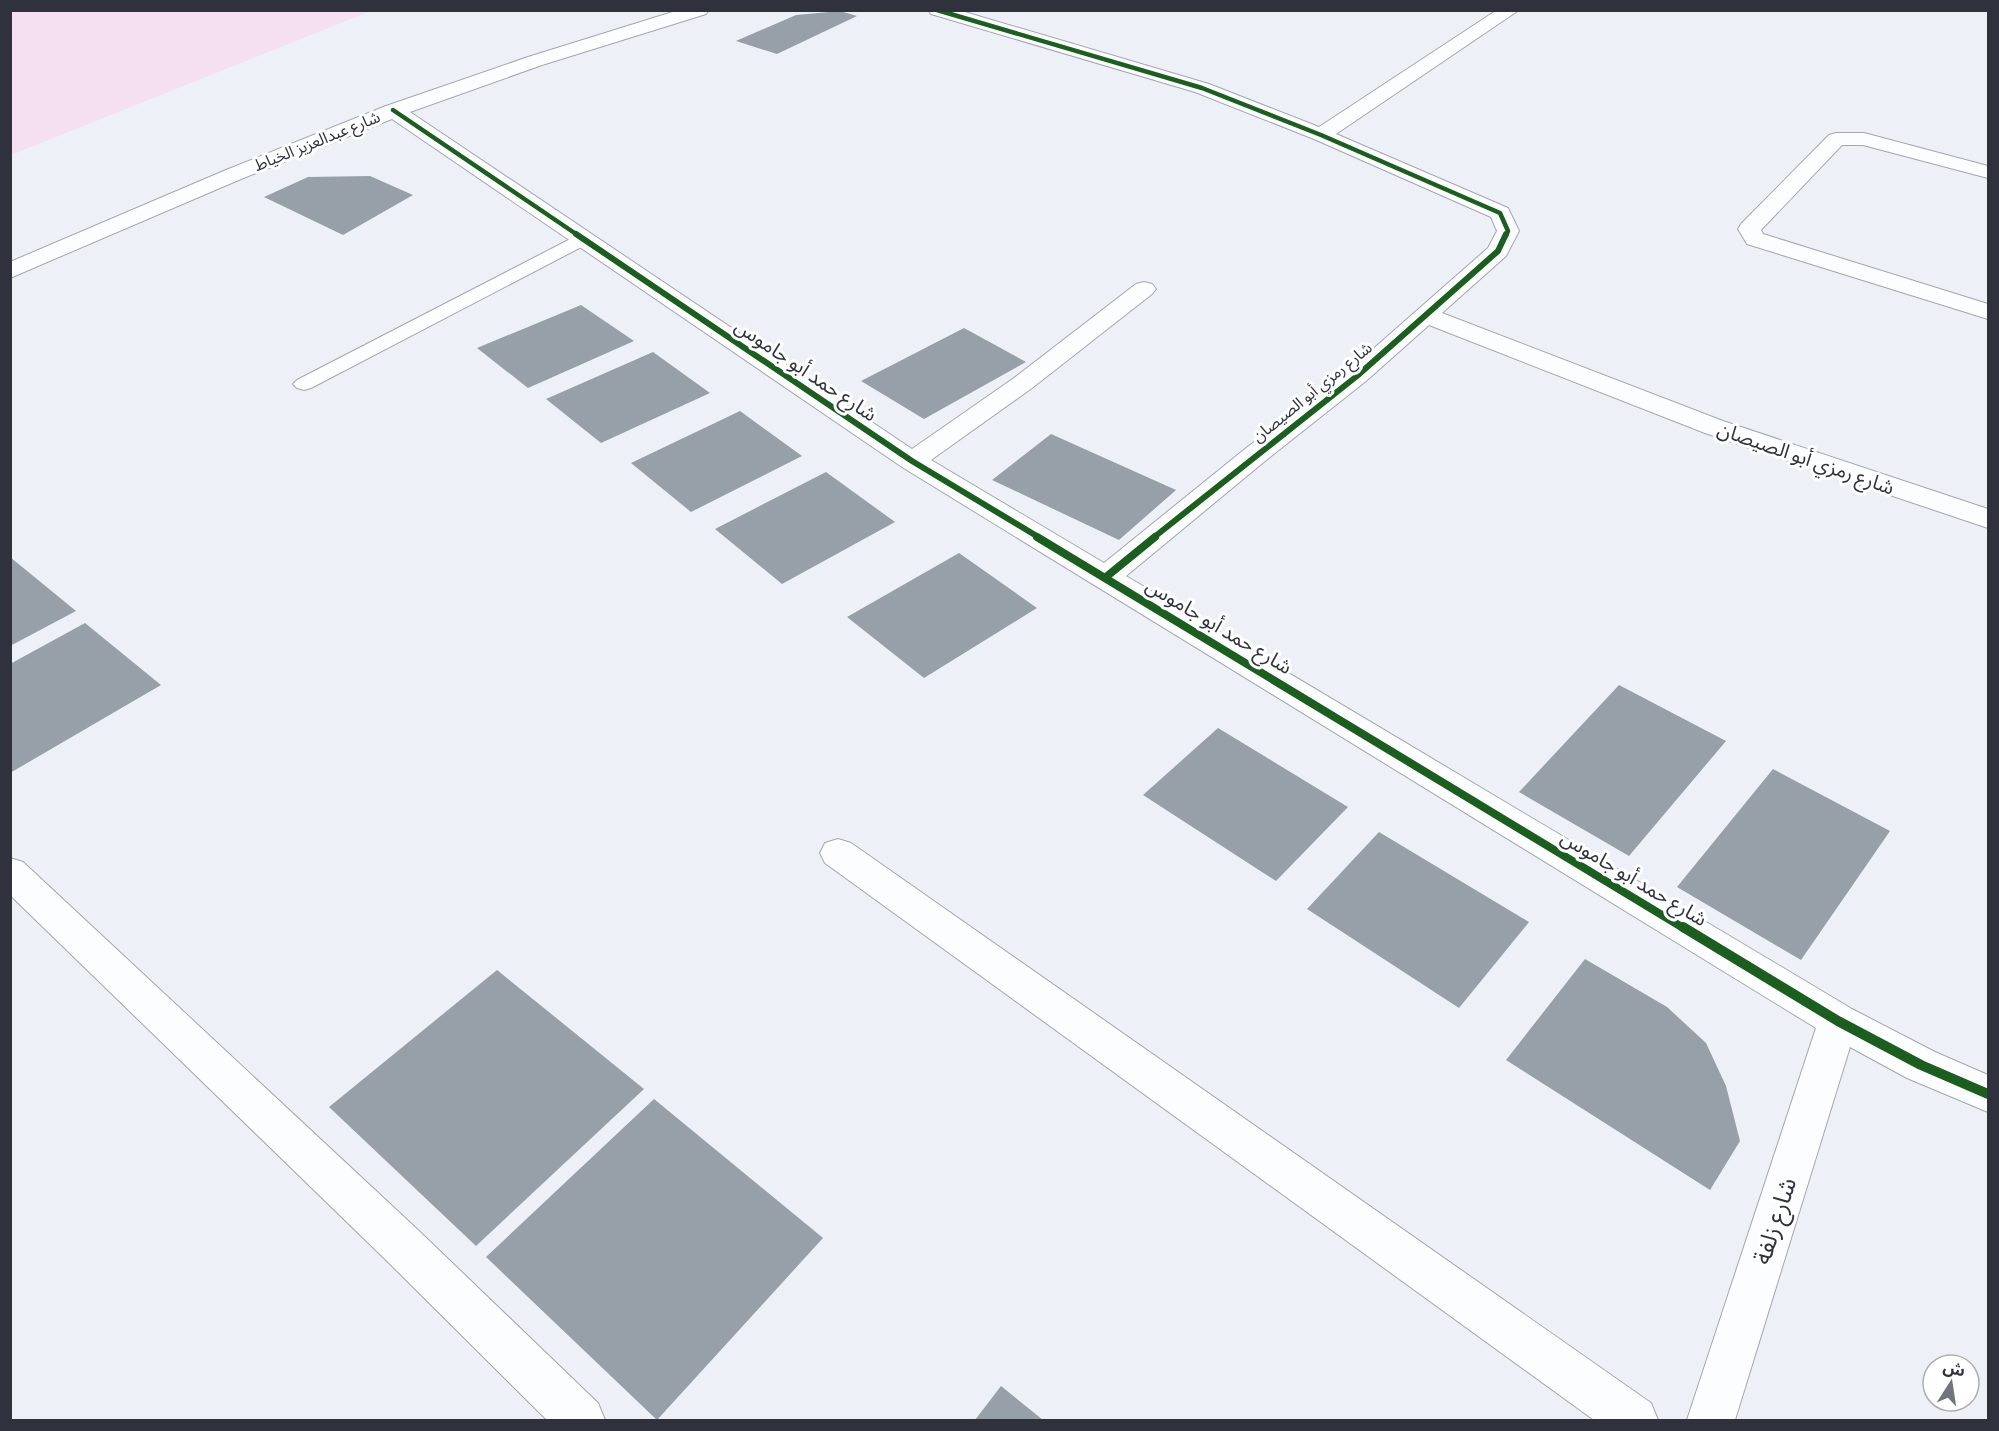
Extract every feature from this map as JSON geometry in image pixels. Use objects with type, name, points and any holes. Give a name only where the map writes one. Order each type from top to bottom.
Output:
[{"type":"street","name":"شارع عبدالعزيز الخياط","points":[[10,271],[263,162],[393,110],[647,25],[700,10]]},
{"type":"street","points":[[938,10],[1202,88],[1321,135],[1510,10]]},
{"type":"street","name":"شارع حمد أبو جاموس","points":[[393,110],[912,461],[1838,1021],[1921,1065],[1989,1094]]},
{"type":"street","name":"شارع رمزي أبو الصيصان","points":[[1106,577],[1255,455],[1357,376],[1498,251],[1508,231],[1500,213],[1321,135]]},
{"type":"street","points":[[1989,172],[1864,139],[1836,139],[1749,229],[1755,240],[1989,312]]},
{"type":"street","points":[[912,461],[1033,376],[1144,289]]},
{"type":"street","name":"شارع رمزي أبو الصيصان","points":[[1425,315],[1714,427],[1989,519]]},
{"type":"street","points":[[838,853],[1634,1420]]},
{"type":"street","points":[[10,872],[393,1237],[581,1420]]},
{"type":"street","name":"شارع زلفة","points":[[1711,1420],[1838,1021]]},
{"type":"lane","points":[[304,384],[582,238]]},
{"type":"shaded area","points":[[11,10],[371,10],[371,11],[11,155]]},
{"type":"building","points":[[840,11],[857,16],[777,54],[736,41],[796,15]]},
{"type":"building","points":[[370,176],[413,195],[343,235],[264,197],[308,177]]},
{"type":"building","points":[[581,305],[634,341],[528,388],[477,348]]},
{"type":"building","points":[[964,328],[1026,362],[924,419],[861,381]]},
{"type":"building","points":[[653,352],[710,393],[601,443],[546,399]]},
{"type":"building","points":[[740,411],[802,456],[691,512],[631,463]]},
{"type":"building","points":[[1051,434],[1176,490],[1119,540],[992,480]]},
{"type":"building","points":[[826,472],[895,522],[782,584],[715,529]]},
{"type":"building","points":[[959,553],[1037,608],[924,678],[847,617]]},
{"type":"building","points":[[10,557],[76,611],[10,646]]},
{"type":"building","points":[[85,623],[161,685],[10,773],[10,664]]},
{"type":"building","points":[[1619,685],[1726,741],[1629,856],[1519,792]]},
{"type":"building","points":[[1218,728],[1348,807],[1276,881],[1143,795]]},
{"type":"building","points":[[1773,769],[1890,831],[1801,960],[1677,887]]},
{"type":"building","points":[[1379,832],[1529,922],[1459,1008],[1307,909]]},
{"type":"building","points":[[1585,959],[1667,1007],[1706,1043],[1726,1086],[1740,1141],[1710,1190],[1506,1060]]},
{"type":"building","points":[[497,970],[644,1089],[476,1246],[329,1107]]},
{"type":"building","points":[[654,1099],[823,1238],[657,1420],[486,1257]]},
{"type":"building","points":[[1001,1386],[1043,1420],[975,1420]]},
{"type":"cycle path","points":[[937,10],[1202,88],[1321,135],[1500,213],[1508,231],[1498,251],[1357,376],[1255,455],[1106,577]]},
{"type":"cycle path","points":[[393,110],[912,461],[1838,1021],[1921,1065],[1988,1094]]}]
